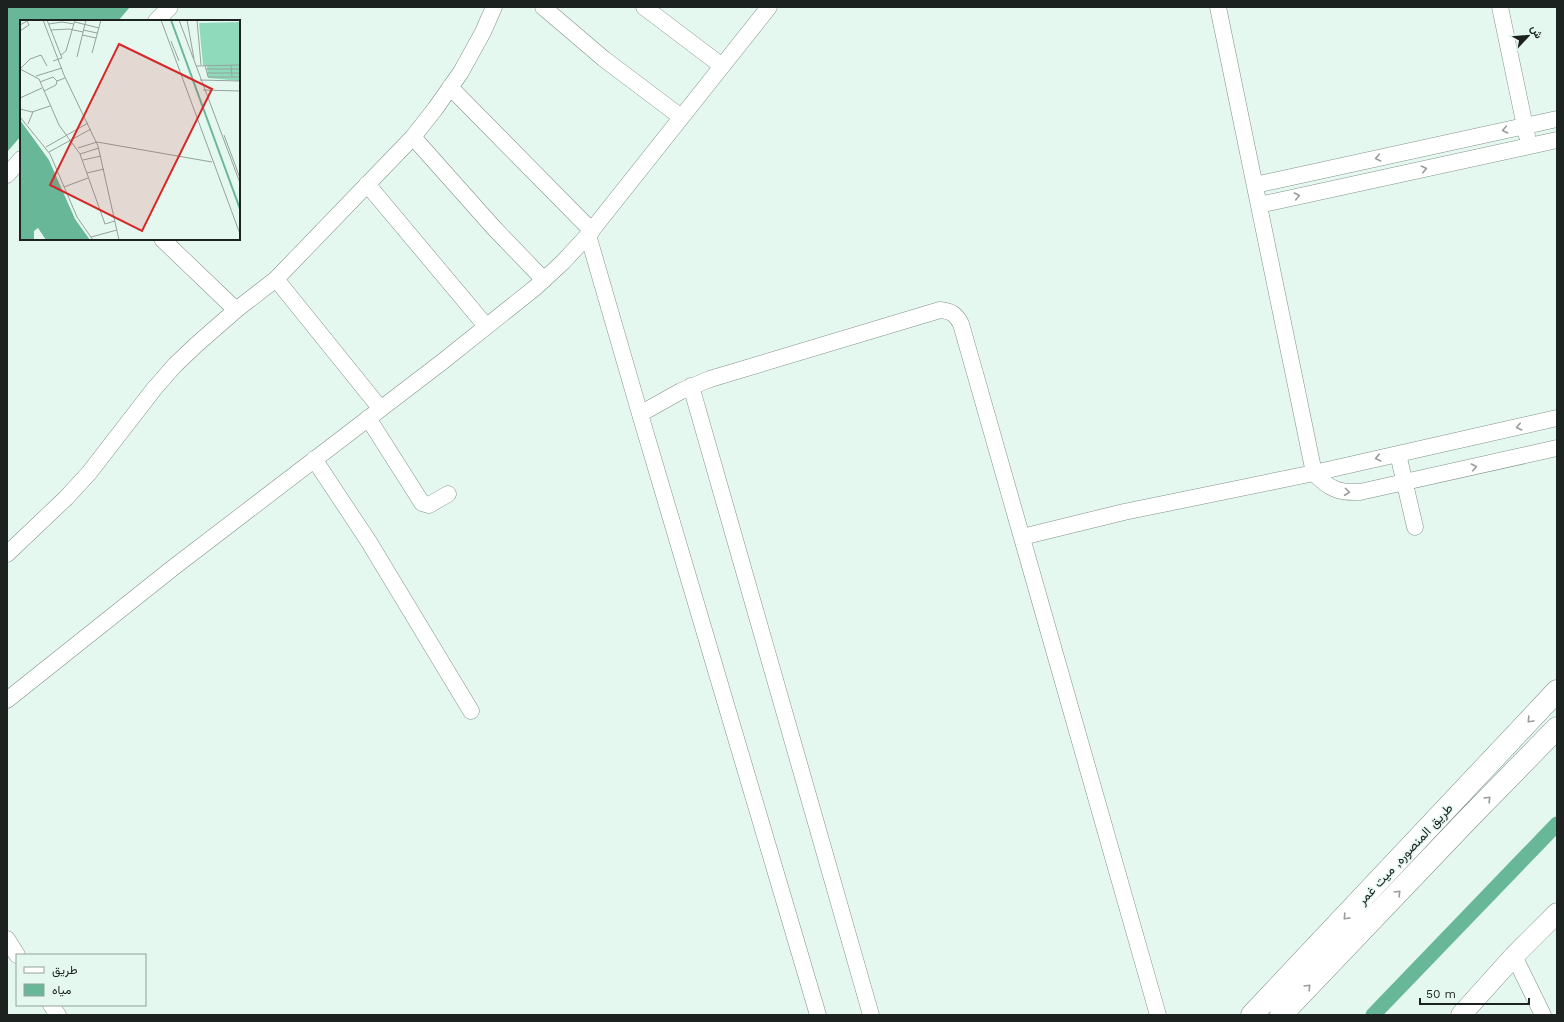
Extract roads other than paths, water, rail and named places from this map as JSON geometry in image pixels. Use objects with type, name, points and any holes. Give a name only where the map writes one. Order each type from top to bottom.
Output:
[{"type":"highway","name":"طريق المنصوره, ميت غمر","points":[[1252,1015],[1557,691]]},
{"type":"highway","name":"طريق المنصوره, ميت غمر","points":[[1281,1015],[1557,728]]},
{"type":"main road","points":[[1462,1015],[1514,956],[1557,913]]},
{"type":"street","points":[[157,20],[170,7]]},
{"type":"street","points":[[7,554],[66,498],[89,473],[154,389],[175,365],[236,310],[276,279],[413,136],[461,72],[483,32],[494,7]]},
{"type":"street","points":[[543,7],[604,59],[682,117]]},
{"type":"street","points":[[644,7],[722,66]]},
{"type":"street","points":[[7,700],[174,567],[544,280],[590,233],[768,7]]},
{"type":"street","points":[[1218,7],[1314,472],[1323,482],[1334,489],[1347,493],[1360,492],[1557,448]]},
{"type":"street","points":[[1500,7],[1529,146]]},
{"type":"street","points":[[450,87],[590,233],[640,414],[818,1015]]},
{"type":"street","points":[[1255,185],[1557,119]]},
{"type":"street","points":[[413,136],[479,212],[544,280]]},
{"type":"street","points":[[1259,204],[1557,140]]},
{"type":"street","points":[[7,175],[20,160]]},
{"type":"street","points":[[367,184],[486,326]]},
{"type":"street","points":[[163,240],[236,310]]},
{"type":"street","points":[[276,279],[380,408]]},
{"type":"street","points":[[640,414],[691,386],[710,379],[940,310],[953,313],[958,318],[961,324],[1158,1015]]},
{"type":"street","points":[[691,386],[871,1015]]},
{"type":"street","points":[[368,418],[422,503],[429,505],[448,494]]},
{"type":"street","points":[[1022,537],[1124,512],[1398,454],[1557,418]]},
{"type":"street","points":[[1398,454],[1415,527]]},
{"type":"street","points":[[314,459],[369,542],[472,711]]},
{"type":"street","points":[[7,939],[16,954]]},
{"type":"street","points":[[1514,956],[1543,1015]]},
{"type":"street","points":[[52,1006],[58,1015]]},
{"type":"water","points":[[7,7],[130,7],[119,20],[20,20],[20,137],[7,152]]},
{"type":"waterway","points":[[1373,1015],[1557,824]]}]
